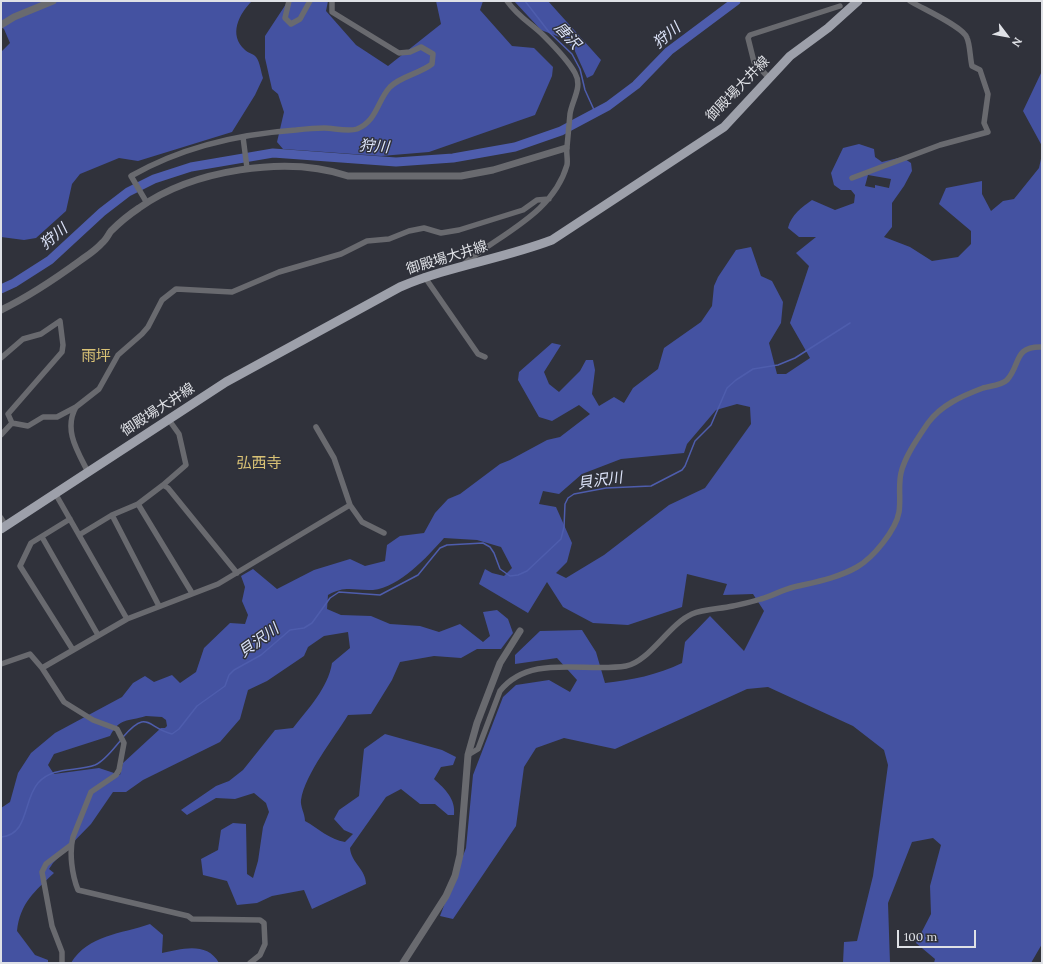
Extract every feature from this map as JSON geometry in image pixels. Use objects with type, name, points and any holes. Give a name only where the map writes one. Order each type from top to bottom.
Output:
[{"type":"main road","name":"御殿場大井線","points":[[3,524],[88,472],[226,382],[400,287],[424,276],[533,247],[552,240],[724,127],[790,56],[841,7],[858,1]]},
{"type":"street","points":[[1,25],[14,17],[53,1]]},
{"type":"street","points":[[289,1],[285,18],[291,24],[300,19],[310,1]]},
{"type":"street","points":[[146,201],[131,176],[175,154],[216,141],[286,131],[355,129],[365,125],[374,116],[388,89],[394,83],[423,71],[432,64],[432,54],[426,48],[421,47],[410,52],[399,53],[332,12],[332,1]]},
{"type":"street","points":[[461,266],[479,251],[517,226],[549,199],[563,178],[568,163],[567,146],[571,110],[578,92],[576,74],[544,35],[522,19],[506,1]]},
{"type":"street","points":[[852,178],[940,145],[988,132],[984,123],[988,94],[980,70],[972,66],[968,38],[963,32],[940,17],[910,1]]},
{"type":"street","points":[[769,78],[754,62],[748,38],[750,35],[841,7]]},
{"type":"street","points":[[243,137],[247,168]]},
{"type":"street","points":[[1,310],[43,288],[60,276],[102,244],[112,230],[146,201],[203,177],[247,168],[303,168],[333,171],[348,176],[461,176],[493,170],[567,146]]},
{"type":"street","points":[[12,424],[28,426],[43,417],[57,417],[76,407],[99,389],[118,355],[142,334],[148,327],[162,300],[176,289],[232,292],[279,272],[341,254],[367,241],[389,240],[409,231],[424,228],[441,233],[459,230],[523,210],[537,200],[549,199]]},
{"type":"street","points":[[424,276],[478,354],[485,357]]},
{"type":"street","points":[[1,358],[23,339],[40,334],[60,321],[63,345],[62,352],[10,410],[8,414],[12,424]]},
{"type":"street","points":[[468,755],[478,749],[500,691],[506,683],[519,676],[555,666],[615,668],[629,666],[638,661],[679,622],[692,614],[760,599],[792,587],[836,576],[858,567],[876,551],[887,537],[897,518],[902,472],[905,461],[928,423],[939,410],[952,402],[983,388],[1004,381],[1011,373],[1018,357],[1023,352],[1028,349],[1042,347]]},
{"type":"street","points":[[76,407],[71,416],[70,428],[88,472]]},
{"type":"street","points":[[79,535],[112,515],[138,504],[186,465],[179,434],[169,420]]},
{"type":"street","points":[[1,435],[12,424]]},
{"type":"street","points":[[316,426],[334,458],[350,505],[362,522],[384,533]]},
{"type":"street","points":[[163,485],[168,488],[237,573]]},
{"type":"street","points":[[55,493],[126,619]]},
{"type":"street","points":[[138,504],[192,593]]},
{"type":"street","points":[[42,668],[126,619],[218,584],[350,505]]},
{"type":"street","points":[[112,515],[159,606]]},
{"type":"street","points":[[70,519],[31,543],[20,566],[73,650]]},
{"type":"street","points":[[42,537],[98,635]]},
{"type":"street","points":[[403,963],[446,896],[455,876],[460,855],[468,755],[477,723],[500,663],[520,631]]},
{"type":"street","points":[[1,664],[30,654],[42,668],[64,702],[93,720],[117,728],[124,743],[119,770],[116,775],[91,792],[72,845],[75,883],[78,890],[188,916],[192,919],[260,920],[264,923],[265,944],[260,955],[250,963]]},
{"type":"street","points":[[62,963],[62,952],[52,926],[42,872],[46,864],[72,845]]},
{"type":"shaded area","points":[[1,1],[252,1],[243,12],[237,25],[237,38],[245,50],[256,57],[263,78],[255,95],[232,132],[138,161],[119,158],[80,174],[72,184],[66,211],[36,238],[24,240],[1,237],[1,52],[10,43],[4,29],[1,27]]},
{"type":"shaded area","points":[[288,1],[328,1],[326,11],[356,45],[388,66],[441,24],[436,1],[483,1],[480,10],[512,46],[534,48],[553,67],[552,76],[535,115],[429,152],[381,156],[283,149],[277,142],[284,112],[278,94],[272,89],[265,58],[265,36]]},
{"type":"shaded area","points":[[514,1],[548,1],[601,60],[593,75],[587,78],[574,49],[562,38],[541,30]]},
{"type":"shaded area","points":[[1042,71],[1042,146],[1023,111]]},
{"type":"shaded area","points":[[859,144],[874,149],[875,157],[882,162],[902,157],[911,163],[912,171],[892,203],[892,227],[884,237],[910,247],[932,261],[958,257],[971,244],[971,231],[939,204],[946,188],[982,181],[982,194],[991,211],[1003,201],[1014,199],[1039,168],[1042,154],[1042,944],[1031,963],[934,963],[935,959],[916,943],[931,914],[930,886],[941,845],[933,838],[912,842],[888,903],[890,963],[843,963],[844,942],[857,941],[873,876],[888,765],[884,750],[853,726],[768,687],[747,689],[615,749],[564,738],[536,748],[524,767],[516,826],[453,919],[440,916],[466,848],[473,775],[503,697],[516,685],[549,680],[570,692],[577,680],[557,658],[515,664],[515,655],[540,631],[582,630],[596,652],[605,683],[644,676],[663,671],[682,663],[685,642],[710,616],[744,651],[764,611],[753,594],[723,595],[727,584],[687,574],[682,607],[628,625],[593,623],[563,607],[547,582],[528,613],[479,584],[485,569],[492,573],[504,576],[512,568],[501,547],[477,540],[444,538],[430,554],[403,577],[383,588],[373,590],[345,589],[334,592],[328,595],[327,609],[341,615],[371,616],[390,624],[420,626],[439,632],[460,624],[483,642],[490,636],[483,612],[497,610],[508,619],[513,633],[501,649],[477,649],[461,658],[434,656],[400,662],[392,680],[371,714],[348,715],[308,779],[301,802],[305,821],[334,839],[345,842],[353,834],[344,830],[334,819],[339,810],[359,796],[364,749],[385,734],[442,750],[456,757],[453,765],[441,767],[434,779],[449,795],[453,804],[454,815],[448,815],[435,804],[420,804],[401,789],[386,797],[350,848],[353,858],[364,874],[366,884],[312,909],[304,890],[272,896],[257,903],[237,905],[227,881],[203,875],[201,859],[218,850],[221,830],[233,823],[246,824],[247,874],[253,878],[258,861],[263,827],[269,812],[266,803],[254,793],[235,799],[216,798],[187,815],[181,810],[216,786],[229,781],[243,770],[275,730],[293,728],[322,690],[330,672],[332,663],[350,648],[348,632],[324,636],[308,647],[304,656],[267,681],[248,690],[240,719],[220,742],[143,780],[126,792],[113,792],[91,824],[53,863],[49,869],[54,873],[30,898],[21,913],[17,931],[35,955],[48,960],[48,963],[1,963],[1,808],[10,802],[18,773],[31,753],[55,733],[122,697],[133,683],[145,676],[154,682],[172,675],[180,683],[196,672],[204,648],[230,623],[245,624],[248,615],[242,601],[245,587],[241,576],[253,569],[277,589],[314,570],[350,559],[365,566],[385,561],[387,545],[400,536],[424,533],[435,513],[448,499],[460,494],[500,464],[547,440],[560,437],[590,414],[579,405],[552,421],[539,417],[518,380],[519,372],[552,343],[561,345],[544,372],[549,384],[559,392],[580,371],[586,360],[593,360],[595,370],[592,394],[599,406],[614,397],[624,403],[633,388],[658,369],[664,348],[701,322],[712,306],[714,286],[718,277],[736,250],[751,247],[761,276],[772,281],[783,302],[781,323],[769,343],[777,374],[786,374],[810,358],[790,323],[809,266],[796,253],[816,237],[799,237],[788,228],[794,215],[812,200],[835,210],[854,203],[855,195],[851,190],[841,190],[834,185],[831,173],[843,148]],"holes":[[[868,175],[891,179],[889,188],[875,185],[875,188],[865,186]],[[737,404],[750,407],[751,424],[705,488],[669,505],[604,555],[566,578],[556,573],[567,562],[572,543],[556,507],[539,504],[543,491],[559,494],[582,474],[621,459],[684,453],[687,444],[716,410]],[[146,716],[162,717],[166,720],[167,726],[165,728],[161,728],[123,763],[120,775],[99,768],[54,774],[48,765],[54,754],[110,736],[117,726],[129,720]]]},
{"type":"shaded area","points":[[150,924],[163,935],[162,953],[193,948],[201,949],[214,956],[219,963],[71,963],[86,946],[96,941],[117,933]]},
{"type":"waterway","name":"唐沢","points":[[525,1],[549,32],[572,54],[580,69],[585,90],[595,112]]},
{"type":"waterway","name":"狩川","points":[[1,289],[14,283],[50,260],[102,212],[128,192],[154,179],[191,167],[273,153],[396,162],[453,158],[515,147],[561,131],[608,106],[636,85],[669,51],[736,1]]},
{"type":"waterway","name":"貝沢川","points":[[123,737],[131,728],[138,723],[143,722],[148,722],[172,734],[179,729],[197,706],[225,686],[229,675],[234,670],[261,655],[290,630],[304,628],[312,623],[330,598],[339,592],[380,595],[418,575],[440,548],[447,545],[483,543],[490,547],[494,553],[500,569],[510,576],[518,575],[527,571],[561,539],[564,527],[565,504],[568,498],[574,494],[606,488],[651,486],[682,470],[695,441],[711,425],[727,388],[736,380],[753,369],[778,365],[795,358],[850,323]]},
{"type":"waterway","name":"貝沢川","points":[[1,837],[10,835],[21,824],[33,790],[44,778],[58,772],[95,765],[106,757],[121,740]]},
{"type":"district","name":"雨坪","points":[[96,357]]},
{"type":"district","name":"弘西寺","points":[[259,464]]}]
